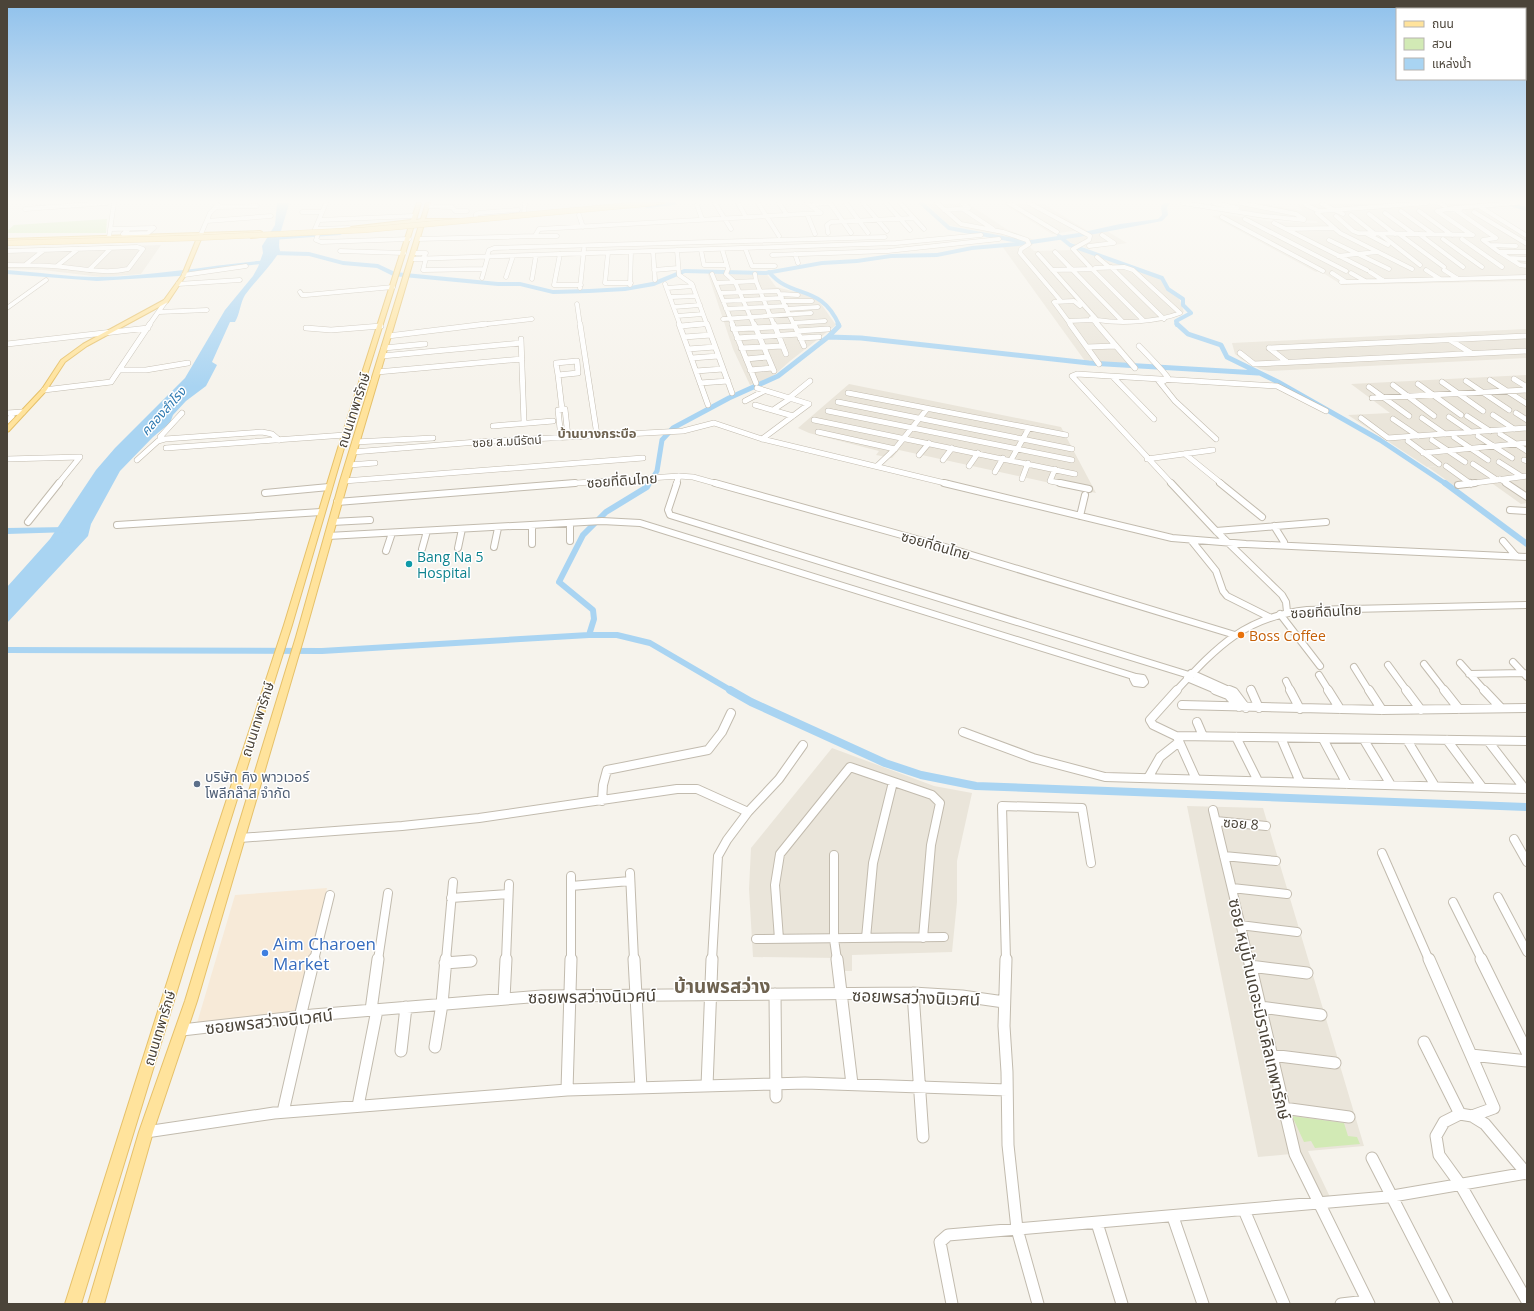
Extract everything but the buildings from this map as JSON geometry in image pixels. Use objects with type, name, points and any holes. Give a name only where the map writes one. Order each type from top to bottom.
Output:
[{"type":"main road","points":[[7,429],[44,390],[63,361],[84,344],[166,301],[178,284],[188,264]]},
{"type":"main road","name":"ถนนเทพารักษ์","points":[[73,1304],[184,945],[279,651],[321,512],[400,264]]},
{"type":"main road","name":"ถนนเทพารักษ์","points":[[96,1304],[146,1132],[182,1030],[240,838],[296,650],[355,442],[409,264]]},
{"type":"main road","points":[[385,312],[395,311]]},
{"type":"street","points":[[89,270],[95,264]]},
{"type":"street","points":[[7,265],[57,266],[89,270],[115,271],[128,269],[132,264]]},
{"type":"street","points":[[423,264],[423,270],[485,266],[482,278]]},
{"type":"street","points":[[506,277],[510,264]]},
{"type":"street","points":[[532,279],[534,264]]},
{"type":"street","points":[[558,264],[554,285],[580,287],[583,264]]},
{"type":"street","points":[[607,264],[605,283],[630,284],[631,264]]},
{"type":"street","points":[[654,264],[655,280]]},
{"type":"street","points":[[678,264],[679,275],[693,286],[732,393]]},
{"type":"street","points":[[704,264],[722,264]]},
{"type":"street","points":[[726,264],[727,272],[735,282],[744,300],[746,308],[760,337],[773,370],[750,370]]},
{"type":"street","points":[[751,264],[752,266],[776,267],[775,264]]},
{"type":"street","points":[[1029,264],[1060,300]]},
{"type":"street","points":[[1047,264],[1052,270],[1097,320],[1122,322],[1164,319],[1180,313],[1133,270],[1124,267],[1110,267],[1052,270]]},
{"type":"street","points":[[1067,264],[1122,322]]},
{"type":"street","points":[[1087,264],[1143,320]]},
{"type":"street","points":[[1107,264],[1164,319]]},
{"type":"street","points":[[1311,264],[1324,271]]},
{"type":"street","points":[[1332,264],[1346,271]]},
{"type":"street","points":[[1355,264],[1384,281]]},
{"type":"street","points":[[1378,264],[1404,280]]},
{"type":"street","points":[[1402,264],[1412,269]]},
{"type":"street","points":[[1438,264],[1459,279]]},
{"type":"street","points":[[1457,264],[1477,278]]},
{"type":"street","points":[[1477,264],[1495,278]]},
{"type":"street","points":[[1495,264],[1514,277]]},
{"type":"street","points":[[1517,264],[1520,266],[1527,266]]},
{"type":"street","points":[[184,273],[246,266]]},
{"type":"street","points":[[654,270],[678,268]]},
{"type":"street","points":[[1517,268],[1527,274]]},
{"type":"street","points":[[1426,270],[1440,279]]},
{"type":"street","points":[[1407,271],[1421,280]]},
{"type":"street","points":[[1332,273],[1346,282]]},
{"type":"street","points":[[1351,273],[1365,281]]},
{"type":"street","points":[[712,274],[717,283],[728,318],[756,386],[764,391],[809,404],[762,439]]},
{"type":"street","points":[[755,274],[756,281],[786,354]]},
{"type":"street","points":[[1341,282],[1527,277]]},
{"type":"street","points":[[178,284],[240,280]]},
{"type":"street","points":[[7,308],[47,281]]},
{"type":"street","points":[[717,283],[756,281]]},
{"type":"street","points":[[693,286],[666,286],[708,405]]},
{"type":"street","points":[[300,292],[302,295],[306,295],[393,287]]},
{"type":"street","points":[[720,293],[778,291],[804,346]]},
{"type":"street","points":[[781,298],[798,294]]},
{"type":"street","points":[[671,298],[696,296]]},
{"type":"street","points":[[723,301],[781,298],[812,301]]},
{"type":"street","points":[[1099,364],[1054,303],[1060,300],[1076,302],[1135,368]]},
{"type":"street","points":[[44,390],[111,382],[166,301]]},
{"type":"street","points":[[577,304],[597,435]]},
{"type":"street","points":[[674,307],[700,305]]},
{"type":"street","points":[[726,309],[818,307]]},
{"type":"street","points":[[159,312],[207,310]]},
{"type":"street","points":[[722,319],[811,313]]},
{"type":"street","points":[[677,316],[703,314]]},
{"type":"street","points":[[388,336],[532,319]]},
{"type":"street","points":[[1068,321],[1092,320]]},
{"type":"street","points":[[733,329],[775,327],[825,321]]},
{"type":"street","points":[[681,326],[707,324]]},
{"type":"street","points":[[306,328],[331,330],[380,326]]},
{"type":"street","points":[[7,344],[148,328]]},
{"type":"street","points":[[737,338],[779,336],[828,329]]},
{"type":"street","points":[[799,334],[819,337]]},
{"type":"street","points":[[684,337],[710,335]]},
{"type":"street","points":[[1287,362],[1269,348],[1527,336]]},
{"type":"street","points":[[1450,340],[1471,353]]},
{"type":"street","points":[[382,356],[521,341],[524,423]]},
{"type":"street","points":[[384,348],[425,344]]},
{"type":"street","points":[[741,348],[783,346]]},
{"type":"street","points":[[1087,347],[1116,346]]},
{"type":"street","points":[[1139,346],[1161,371],[1167,375],[1168,378],[1161,380]]},
{"type":"street","points":[[688,349],[715,347]]},
{"type":"street","points":[[1240,353],[1254,364],[1527,351]]},
{"type":"street","points":[[692,358],[718,356]]},
{"type":"street","points":[[746,359],[768,357]]},
{"type":"street","points":[[377,372],[522,359]]},
{"type":"street","points":[[557,371],[578,373],[577,361],[556,363],[557,371],[562,409],[565,410],[568,437]]},
{"type":"street","points":[[119,370],[148,369],[188,363]]},
{"type":"street","points":[[148,369],[154,371],[181,369]]},
{"type":"street","points":[[696,371],[723,369]]},
{"type":"street","points":[[1288,612],[1286,602],[1282,595],[1216,531],[1147,459],[1072,377],[1077,374],[1277,386],[1326,411]]},
{"type":"street","points":[[1112,377],[1154,419]]},
{"type":"street","points":[[1514,379],[1527,389]]},
{"type":"street","points":[[773,410],[790,398],[810,380]]},
{"type":"street","points":[[1161,380],[1160,385],[1216,439]]},
{"type":"street","points":[[1490,380],[1527,404]]},
{"type":"street","points":[[700,384],[728,381]]},
{"type":"street","points":[[1466,381],[1509,410]]},
{"type":"street","points":[[1442,382],[1483,411]]},
{"type":"street","points":[[1418,384],[1461,415]]},
{"type":"street","points":[[1393,385],[1434,416]]},
{"type":"street","points":[[1370,387],[1409,416]]},
{"type":"street","points":[[1372,398],[1482,393],[1527,389]]},
{"type":"street","points":[[745,401],[764,391]]},
{"type":"street","points":[[848,393],[1066,435]]},
{"type":"street","points":[[838,402],[1072,449]]},
{"type":"street","points":[[755,405],[793,416]]},
{"type":"street","points":[[877,466],[895,449],[927,408]]},
{"type":"street","points":[[562,409],[558,410],[562,438]]},
{"type":"street","points":[[828,411],[1072,460]]},
{"type":"street","points":[[1516,413],[1527,420]]},
{"type":"street","points":[[7,421],[9,415],[21,414]]},
{"type":"street","points":[[161,440],[160,437],[182,414]]},
{"type":"street","points":[[1492,415],[1514,429]]},
{"type":"street","points":[[1468,416],[1490,431]]},
{"type":"street","points":[[1449,417],[1471,432]]},
{"type":"street","points":[[1361,418],[1388,438],[1527,428]]},
{"type":"street","points":[[1422,418],[1445,434]]},
{"type":"street","points":[[1393,419],[1418,436]]},
{"type":"street","points":[[814,420],[1075,474]]},
{"type":"street","points":[[493,426],[553,421]]},
{"type":"street","name":"ซอย ส.มนีรัตน์","points":[[353,452],[597,435],[678,432],[690,430],[714,422],[762,439],[1080,516],[1191,540],[1527,557]]},
{"type":"street","points":[[821,422],[817,430],[895,449]]},
{"type":"street","points":[[1011,460],[1029,428]]},
{"type":"street","points":[[137,460],[161,440],[262,432],[272,434],[279,440]]},
{"type":"street","points":[[1500,434],[1527,451]]},
{"type":"street","points":[[166,448],[346,435]]},
{"type":"street","points":[[1478,436],[1512,458]]},
{"type":"street","points":[[1454,437],[1488,460]]},
{"type":"street","points":[[355,442],[433,438]]},
{"type":"street","points":[[1432,440],[1465,462]]},
{"type":"street","points":[[1408,442],[1439,464]]},
{"type":"street","points":[[920,455],[929,443]]},
{"type":"street","points":[[1423,453],[1527,443]]},
{"type":"street","points":[[944,460],[952,448]]},
{"type":"street","points":[[1147,459],[1213,450]]},
{"type":"street","points":[[969,466],[978,453]]},
{"type":"street","points":[[1185,454],[1262,517]]},
{"type":"street","points":[[7,459],[80,457],[28,522]]},
{"type":"street","points":[[344,481],[643,458]]},
{"type":"street","points":[[995,472],[1003,458]]},
{"type":"street","points":[[1500,462],[1525,476]]},
{"type":"street","points":[[349,465],[375,463]]},
{"type":"street","points":[[1022,479],[1028,464]]},
{"type":"street","points":[[1473,464],[1527,497]]},
{"type":"street","points":[[1446,466],[1471,484]]},
{"type":"street","points":[[1055,469],[1050,481],[1087,492],[1080,516]]},
{"type":"street","points":[[383,478],[391,475],[396,470]]},
{"type":"street","points":[[679,476],[668,510],[670,515],[1189,675],[1222,689],[1243,707]]},
{"type":"street","name":"ซอยที่ดินไทย","points":[[338,502],[679,476],[693,477],[952,549],[1235,635],[1246,627],[1269,617],[1288,612],[1433,606],[1527,605]]},
{"type":"street","points":[[1458,485],[1525,476]]},
{"type":"street","points":[[265,492],[329,487]]},
{"type":"street","points":[[1510,510],[1527,511]]},
{"type":"street","points":[[117,525],[321,512]]},
{"type":"street","points":[[332,522],[370,520]]},
{"type":"street","points":[[1216,531],[1326,522]]},
{"type":"street","points":[[328,536],[570,524],[640,523],[671,535],[1001,636],[1134,679]]},
{"type":"street","points":[[570,524],[570,541]]},
{"type":"street","points":[[532,526],[532,544]]},
{"type":"street","points":[[1274,526],[1284,542]]},
{"type":"street","points":[[494,547],[498,528]]},
{"type":"street","points":[[458,548],[462,529]]},
{"type":"street","points":[[422,549],[427,531]]},
{"type":"street","points":[[386,551],[392,533]]},
{"type":"street","points":[[1191,540],[1216,571],[1223,591],[1227,596],[1269,617]]},
{"type":"street","points":[[1503,541],[1516,556]]},
{"type":"street","points":[[1280,614],[1307,647],[1320,666]]},
{"type":"street","points":[[1235,635],[1189,675],[1150,720],[1153,725],[1178,739],[1203,736],[1364,740],[1527,741]]},
{"type":"street","points":[[1514,662],[1525,675]]},
{"type":"street","points":[[1460,663],[1501,708]]},
{"type":"street","points":[[1424,664],[1459,709]]},
{"type":"street","points":[[1388,665],[1421,710]]},
{"type":"street","points":[[1354,667],[1382,710]]},
{"type":"street","points":[[1469,674],[1525,675]]},
{"type":"street","points":[[1319,676],[1340,709]]},
{"type":"street","points":[[1286,681],[1300,709]]},
{"type":"street","points":[[1251,689],[1259,708]]},
{"type":"street","points":[[1182,705],[1382,710],[1527,708]]},
{"type":"street","points":[[602,801],[603,785],[607,770],[708,750],[722,732],[731,713]]},
{"type":"street","points":[[1198,722],[1203,736]]},
{"type":"street","points":[[963,732],[1033,758],[1105,777],[1526,789]]},
{"type":"street","points":[[1236,737],[1258,781]]},
{"type":"street","points":[[1281,738],[1300,782]]},
{"type":"street","points":[[1148,778],[1153,765],[1178,739]]},
{"type":"street","points":[[1178,739],[1196,779]]},
{"type":"street","points":[[1323,739],[1347,784]]},
{"type":"street","points":[[1364,740],[1391,785]]},
{"type":"street","points":[[1407,740],[1435,786]]},
{"type":"street","points":[[1446,740],[1482,787]]},
{"type":"street","points":[[1488,741],[1526,789]]},
{"type":"street","points":[[707,1086],[712,995],[715,888],[718,856],[748,812],[779,779],[803,745]]},
{"type":"street","points":[[779,939],[775,882],[776,863],[780,854],[846,770],[850,767],[932,795],[940,803],[931,845],[923,938]]},
{"type":"street","points":[[866,938],[873,863],[893,782]]},
{"type":"street","points":[[240,838],[402,826],[479,818],[677,789],[697,789],[748,812]]},
{"type":"street","points":[[1038,1304],[1017,1229],[1008,1145],[1004,1002],[1006,971],[1002,806],[1082,808],[1091,863]]},
{"type":"street","name":"ซอย หมู่บ้านเดอะมิราเคิลเทพารักษ์","points":[[1213,810],[1295,1154],[1368,1302]]},
{"type":"street","name":"ซอย 8","points":[[1216,821],[1266,826]]},
{"type":"street","points":[[1514,839],[1527,862]]},
{"type":"street","points":[[1382,853],[1492,1100],[1494,1108],[1472,1116]]},
{"type":"street","points":[[834,854],[834,939],[852,1084]]},
{"type":"street","points":[[1224,856],[1276,861]]},
{"type":"street","points":[[567,1090],[571,996],[571,881],[630,877],[641,1088]]},
{"type":"street","points":[[435,1047],[442,1004],[453,882]]},
{"type":"street","points":[[1232,888],[1287,894]]},
{"type":"street","points":[[451,898],[508,889],[504,999]]},
{"type":"street","points":[[358,1106],[374,1010],[388,894]]},
{"type":"street","points":[[283,1112],[330,895]]},
{"type":"street","points":[[1498,897],[1527,952]]},
{"type":"street","points":[[1453,902],[1527,1052]]},
{"type":"street","points":[[1240,925],[1297,932]]},
{"type":"street","points":[[756,939],[944,937]]},
{"type":"street","points":[[445,963],[471,961]]},
{"type":"street","points":[[1250,966],[1307,973]]},
{"type":"street","points":[[776,994],[776,1097]]},
{"type":"street","points":[[913,994],[923,1137]]},
{"type":"street","name":"ซอยพรสว่างนิเวศน์","points":[[182,1030],[303,1016],[504,999],[571,996],[913,994],[962,996],[1004,1002]]},
{"type":"street","points":[[401,1050],[406,1007]]},
{"type":"street","points":[[1260,1007],[1321,1015]]},
{"type":"street","points":[[1424,1042],[1460,1114]]},
{"type":"street","points":[[1271,1055],[1335,1063]]},
{"type":"street","points":[[1471,1055],[1527,1060]]},
{"type":"street","points":[[146,1132],[283,1112],[567,1090],[777,1084],[852,1084],[1007,1090]]},
{"type":"street","points":[[1283,1108],[1349,1117]]},
{"type":"street","points":[[1527,1174],[1485,1124],[1472,1116],[1460,1114],[1444,1122],[1436,1136],[1439,1155],[1460,1184],[1527,1301]]},
{"type":"street","points":[[1372,1158],[1447,1304]]},
{"type":"street","points":[[952,1304],[940,1242],[948,1235],[1173,1217],[1392,1196],[1527,1174]]},
{"type":"street","points":[[1244,1210],[1284,1304]]},
{"type":"street","points":[[1173,1217],[1203,1304]]},
{"type":"street","points":[[1097,1223],[1122,1304]]},
{"type":"street","points":[[1341,1304],[1368,1302]]},
{"type":"shaded area","points":[[7,264],[148,264],[141,274],[101,277],[43,270],[7,269]]},
{"type":"shaded area","points":[[1015,264],[1122,264],[1162,279],[1166,283],[1166,288],[1179,298],[1184,312],[1168,319],[1099,321],[1138,366],[1085,361]]},
{"type":"shaded area","points":[[1301,264],[1527,264],[1527,281],[1342,285],[1320,271],[1316,272]]},
{"type":"shaded area","points":[[707,271],[766,273],[776,287],[812,296],[819,301],[836,325],[771,378],[750,385],[733,349]]},
{"type":"shaded area","points":[[1527,329],[1527,358],[1269,371],[1260,369],[1241,359],[1235,354],[1232,343]]},
{"type":"shaded area","points":[[1527,375],[1527,503],[1521,504],[1493,484],[1456,487],[1428,467],[1457,464],[1427,467],[1348,415],[1390,413],[1351,384]]},
{"type":"shaded area","points":[[849,384],[1061,427],[1096,493],[899,450],[892,458],[876,455],[879,451],[809,433],[798,428]]},
{"type":"shaded area","points":[[832,748],[934,786],[972,793],[957,861],[957,902],[952,952],[852,955],[852,971],[839,971],[837,958],[753,957],[749,889],[751,848]]},
{"type":"shaded area","points":[[1187,806],[1263,808],[1364,1146],[1308,1151],[1330,1197],[1313,1199],[1291,1154],[1258,1157]]},
{"type":"shaded area","name":"Aim Charoen Market","points":[[327,888],[300,1011],[197,1023],[235,895]]},
{"type":"green space","points":[[1292,1116],[1344,1123],[1348,1136],[1357,1137],[1360,1144],[1315,1148],[1311,1141],[1304,1142]]},
{"type":"water","name":"คลองสำโรง","points":[[259,264],[271,264],[245,295],[235,322],[230,322],[212,362],[217,365],[206,386],[186,401],[173,415],[170,423],[153,437],[120,471],[91,524],[88,536],[7,623],[7,587],[50,539],[96,470],[115,448],[185,378],[225,310],[253,276]]},
{"type":"waterway","points":[[7,272],[97,279],[179,274],[245,264]]},
{"type":"waterway","points":[[357,264],[378,266],[393,274],[498,284],[520,284],[553,292],[625,289],[654,284],[684,271],[766,273],[815,264]]},
{"type":"waterway","points":[[1123,264],[1162,278],[1168,289],[1183,299],[1183,305],[1191,313],[1176,321],[1177,325]]},
{"type":"waterway","points":[[769,272],[778,281],[815,297],[824,303],[832,312],[839,325]]},
{"type":"waterway","points":[[828,337],[839,326],[838,324]]},
{"type":"waterway","points":[[1177,324],[1188,334],[1221,345],[1227,357],[1278,382],[1380,440],[1446,484]]},
{"type":"waterway","points":[[649,484],[657,471],[662,440],[673,428],[729,398],[778,376],[828,337]]},
{"type":"waterway","points":[[828,337],[861,338],[1089,363],[1258,373]]},
{"type":"waterway","points":[[589,635],[594,619],[593,610],[559,582],[583,535],[606,512],[647,487],[649,483]]},
{"type":"waterway","points":[[1445,483],[1527,544]]},
{"type":"waterway","points":[[7,531],[67,530]]},
{"type":"waterway","points":[[7,650],[322,651],[589,635]]},
{"type":"waterway","points":[[589,635],[617,635],[650,643],[732,691]]},
{"type":"waterway","points":[[730,690],[751,702],[885,763],[921,775],[976,786],[1527,807]]},
{"type":"place","name":"Bang Na 5 Hospital","points":[[409,564]]},
{"type":"place","name":"Boss Coffee","points":[[1241,635]]},
{"type":"place","name":"บริษัท คิง พาวเวอร์ โพลีกล๊าส จำกัด","points":[[197,784]]},
{"type":"place","name":"Aim Charoen Market","points":[[265,953]]},
{"type":"district","name":"บ้านบางกระบือ","points":[[597,433]]},
{"type":"district","name":"บ้านพรสว่าง","points":[[722,986]]}]
